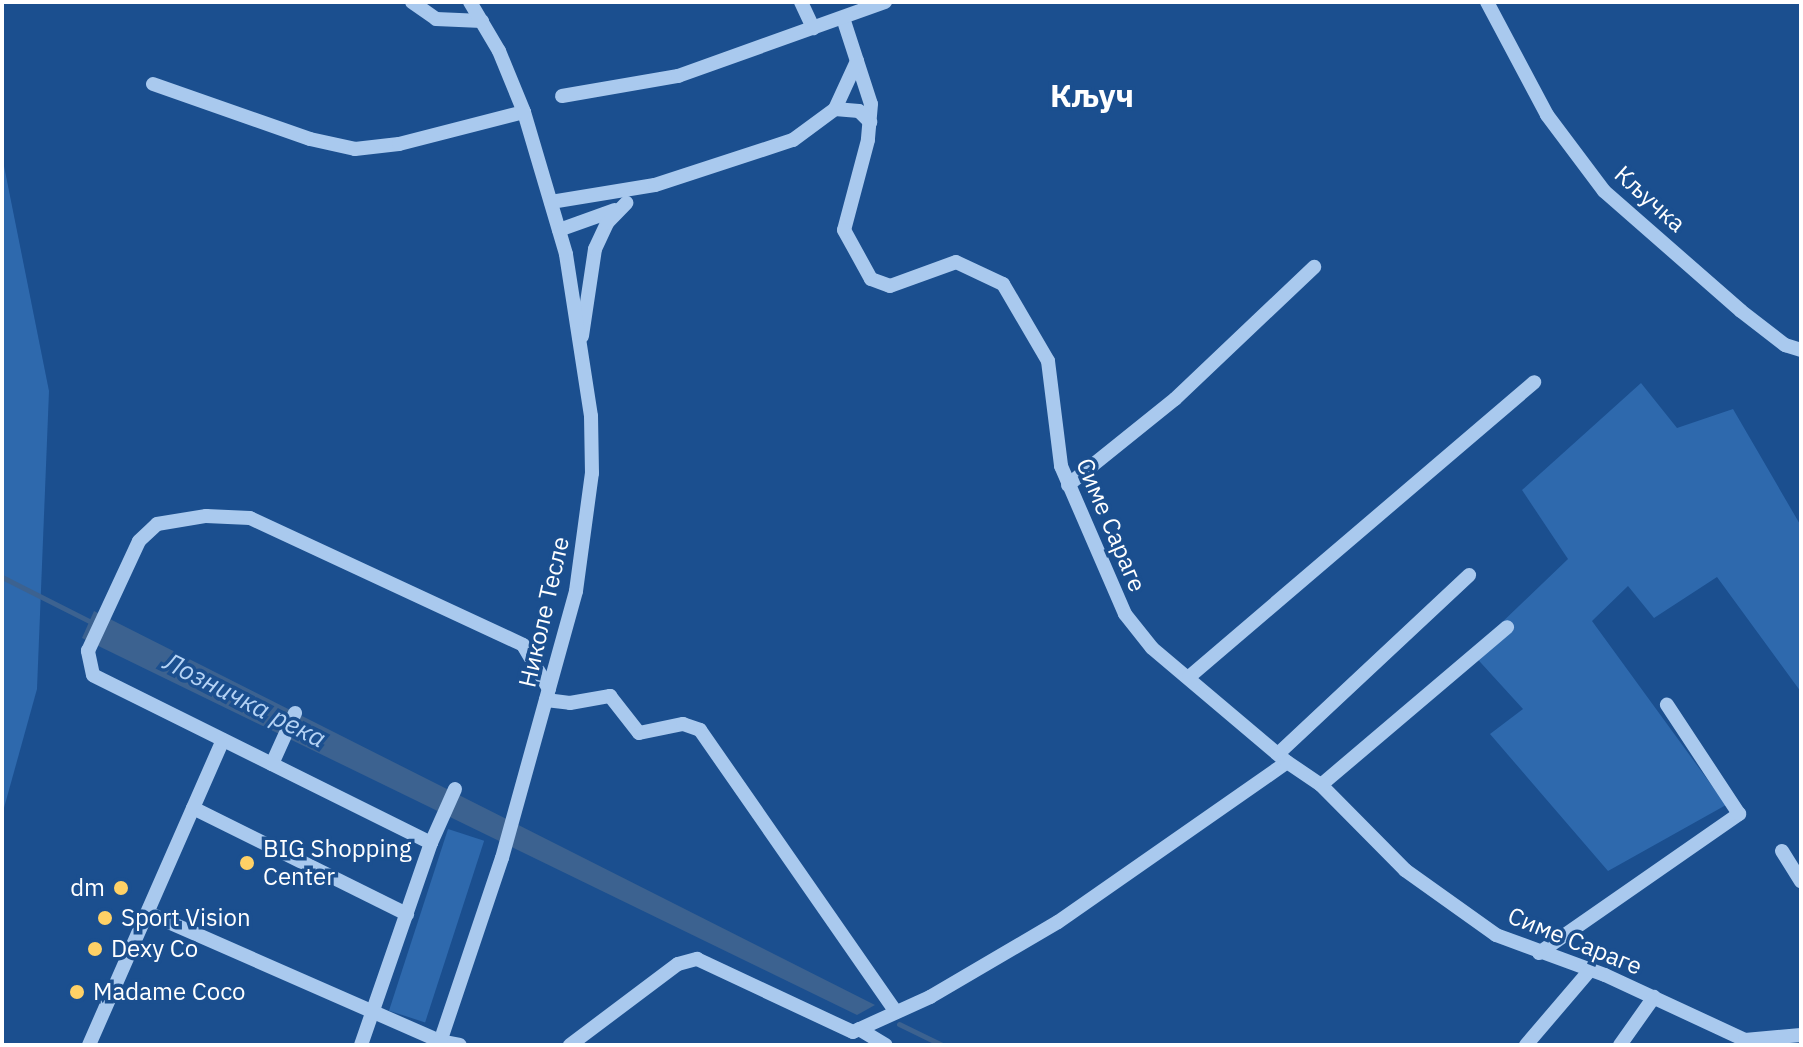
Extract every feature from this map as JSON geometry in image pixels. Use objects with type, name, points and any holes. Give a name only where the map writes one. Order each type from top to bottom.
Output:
[{"type":"street","points":[[412,2],[436,19],[482,21]]},
{"type":"street","name":"Николе Тесле","points":[[439,1043],[502,858],[576,591],[592,473],[580,343],[559,230],[524,112],[470,2]]},
{"type":"street","points":[[562,96],[678,76],[885,2]]},
{"type":"street","name":"Кључка","points":[[1487,2],[1547,115],[1604,191],[1741,311],[1785,345],[1801,350]]},
{"type":"street","points":[[803,3],[813,28]]},
{"type":"street","name":"Симе Сараге","points":[[843,18],[867,84],[870,122],[844,222],[847,239],[876,284],[890,286],[956,262],[1003,284],[1048,361],[1057,449],[1068,485],[1125,614],[1152,648],[1321,785],[1405,870],[1496,935],[1654,997],[1738,1042],[1801,1035]]},
{"type":"street","points":[[551,202],[655,185],[793,140],[835,109],[857,61]]},
{"type":"street","points":[[153,84],[310,139],[355,149],[399,144],[524,112]]},
{"type":"street","points":[[835,109],[859,111],[870,122]]},
{"type":"street","points":[[559,230],[626,203],[655,185]]},
{"type":"street","points":[[580,343],[595,249],[607,223],[626,203]]},
{"type":"street","points":[[1068,485],[1175,399],[1314,267]]},
{"type":"street","points":[[1189,677],[1534,382]]},
{"type":"street","points":[[431,843],[93,675],[88,651],[139,541],[157,524],[206,516],[250,518],[523,645],[548,694],[570,703],[610,696],[639,733],[683,724],[700,730],[896,1012]]},
{"type":"street","points":[[570,1045],[678,964],[697,959],[853,1032],[896,1012],[1058,922],[1283,757],[1469,575]]},
{"type":"street","points":[[1321,785],[1507,627]]},
{"type":"street","points":[[1539,953],[1739,814],[1667,705]]},
{"type":"street","points":[[272,764],[295,713]]},
{"type":"street","points":[[89,1045],[223,740]]},
{"type":"street","points":[[361,1045],[431,843],[455,789]]},
{"type":"street","points":[[193,808],[407,914]]},
{"type":"street","points":[[1782,851],[1801,882]]},
{"type":"street","points":[[148,913],[439,1043],[460,1045]]},
{"type":"street","points":[[1526,1045],[1590,970]]},
{"type":"street","points":[[1620,1045],[1654,997]]},
{"type":"street","points":[[859,1029],[886,1045]]},
{"type":"shaded area","points":[[2,156],[49,391],[37,689],[2,815]]},
{"type":"shaded area","points":[[1641,383],[1677,428],[1733,409],[1801,526],[1801,692],[1717,577],[1654,618],[1628,586],[1592,621],[1726,805],[1608,871],[1490,734],[1523,709],[1471,652],[1568,559],[1522,490]]},
{"type":"shaded area","points":[[448,829],[484,841],[425,1022],[389,1011]]},
{"type":"water","points":[[94,611],[875,1005],[857,1015],[82,638]]},
{"type":"waterway","name":"Лозничка река","points":[[2,577],[95,624]]},
{"type":"waterway","name":"Лозничка река","points":[[899,1024],[942,1045]]},
{"type":"place","name":"BIG Shopping Center","points":[[247,863]]},
{"type":"place","name":"dm","points":[[121,888]]},
{"type":"place","name":"Sport Vision","points":[[105,918]]},
{"type":"place","name":"Dexy Co","points":[[95,949]]},
{"type":"place","name":"Madame Coco","points":[[77,992]]},
{"type":"district","name":"Кључ","points":[[1092,95]]}]
